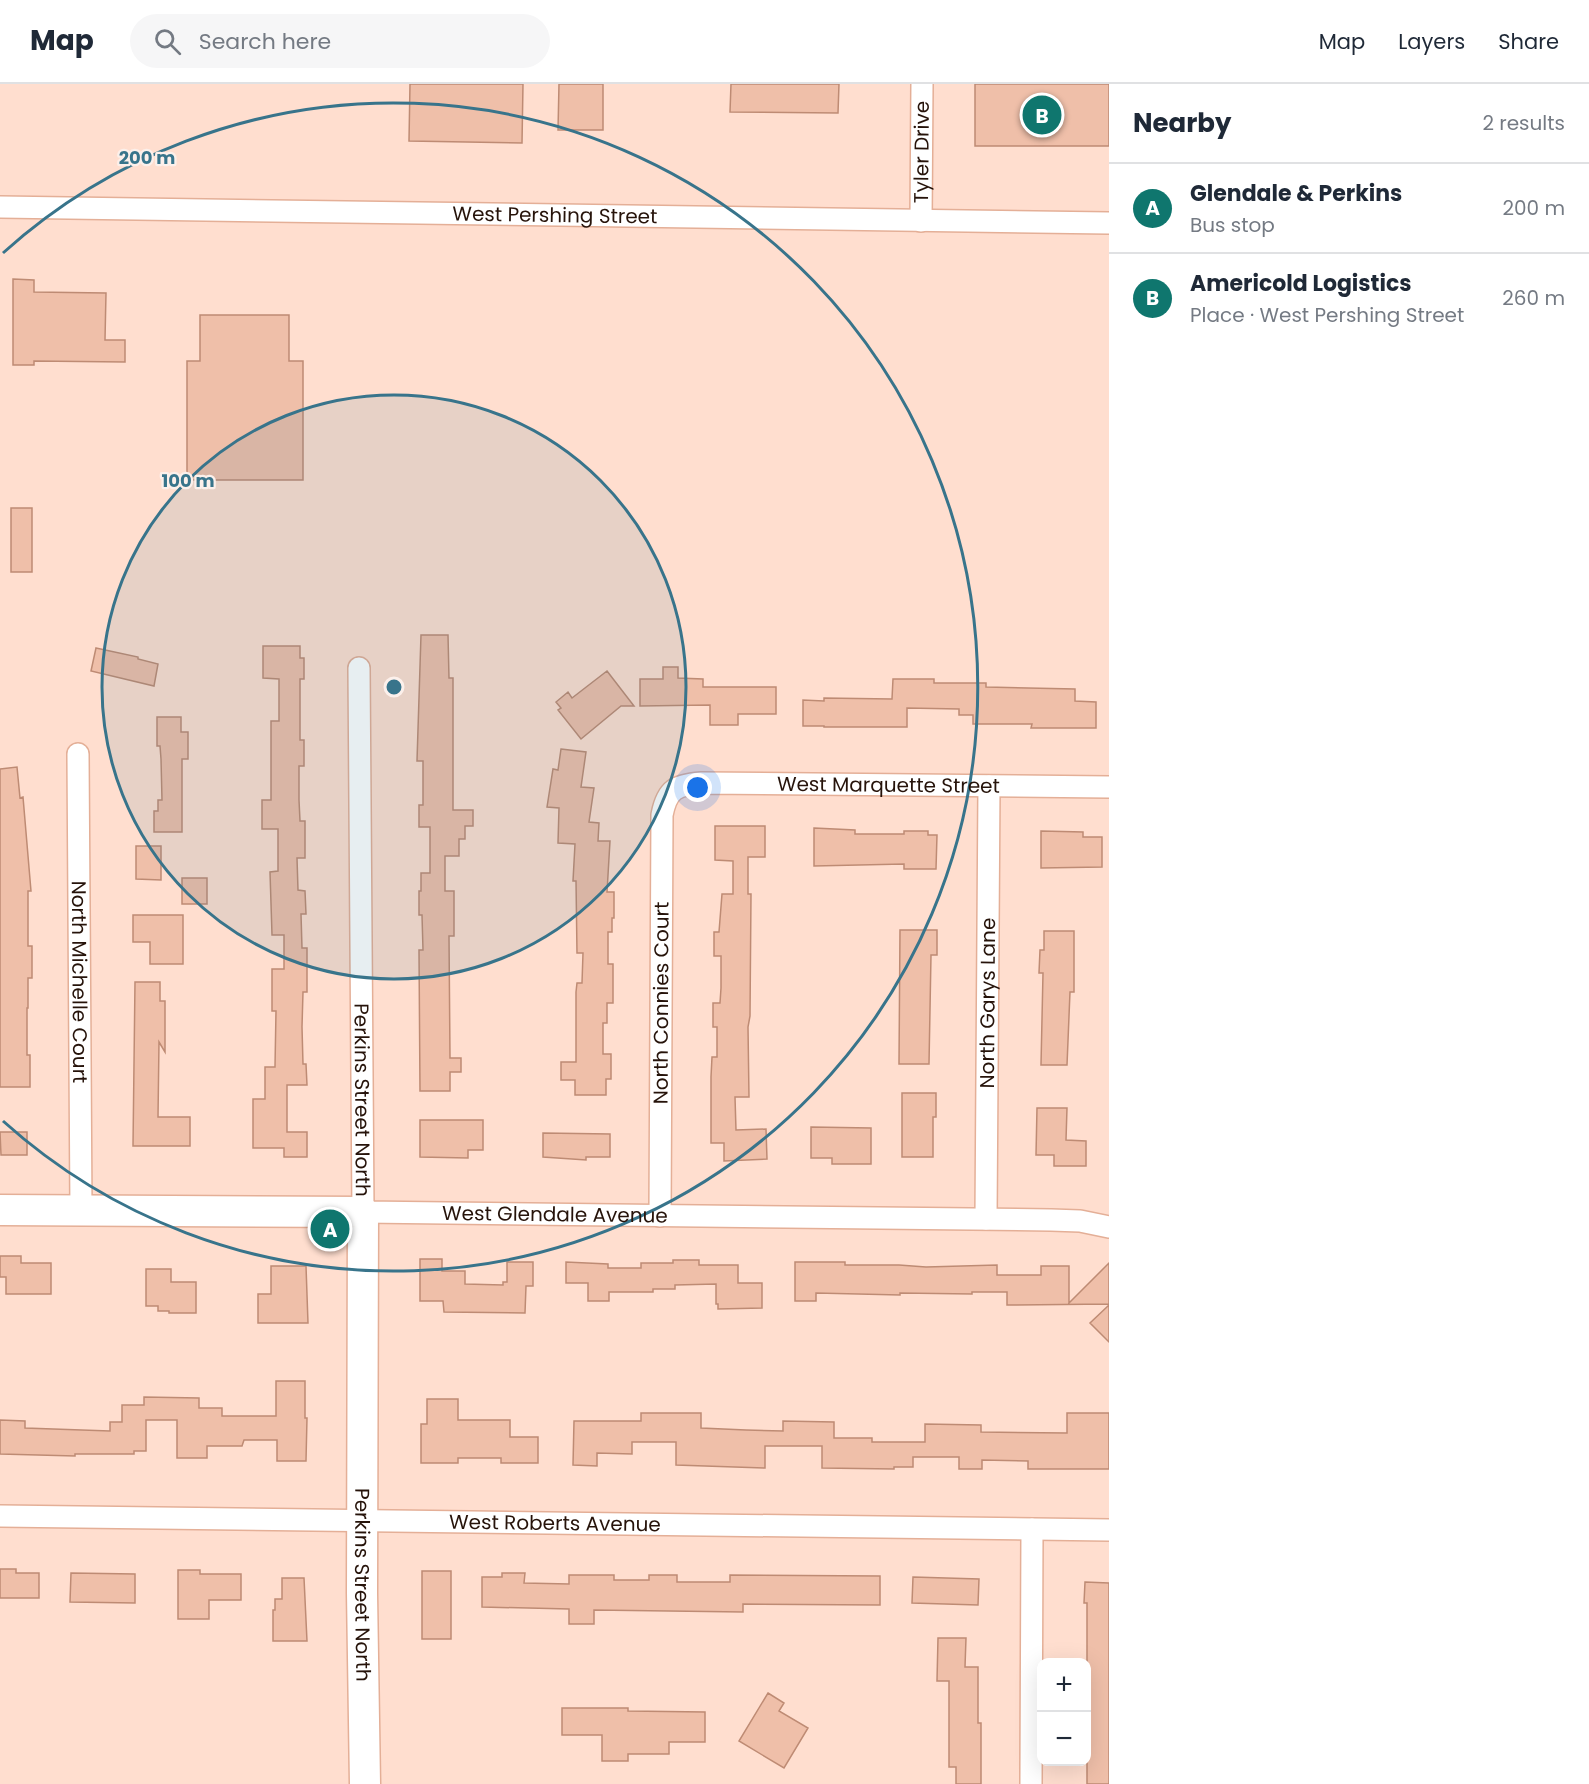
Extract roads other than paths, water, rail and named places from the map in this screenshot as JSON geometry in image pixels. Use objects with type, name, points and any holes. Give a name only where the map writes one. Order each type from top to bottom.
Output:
[{"type":"street","name":"Tyler Drive","points":[[921,221],[922,84]]},
{"type":"street","name":"West Pershing Street","points":[[0,207],[1109,223]]},
{"type":"street","name":"Perkins Street North","points":[[359,668],[365,1784]]},
{"type":"street","name":"North Michelle Court","points":[[78,754],[81,1211]]},
{"type":"street","name":"West Marquette Street","points":[[670,792],[683,784],[701,783],[1109,787]]},
{"type":"street","name":"North Garys Lane","points":[[986,1219],[989,786]]},
{"type":"street","name":"North Connies Court","points":[[660,1215],[662,815],[670,792]]},
{"type":"street","name":"West Glendale Avenue","points":[[0,1210],[986,1219],[1080,1221],[1109,1227]]},
{"type":"street","name":"West Roberts Avenue","points":[[0,1516],[1109,1530]]},
{"type":"street","points":[[1031,1784],[1032,1529]]},
{"type":"place","name":"Americold Logistics","points":[[1042,115]]},
{"type":"place","name":"Glendale & Perkins","points":[[330,1229]]}]
